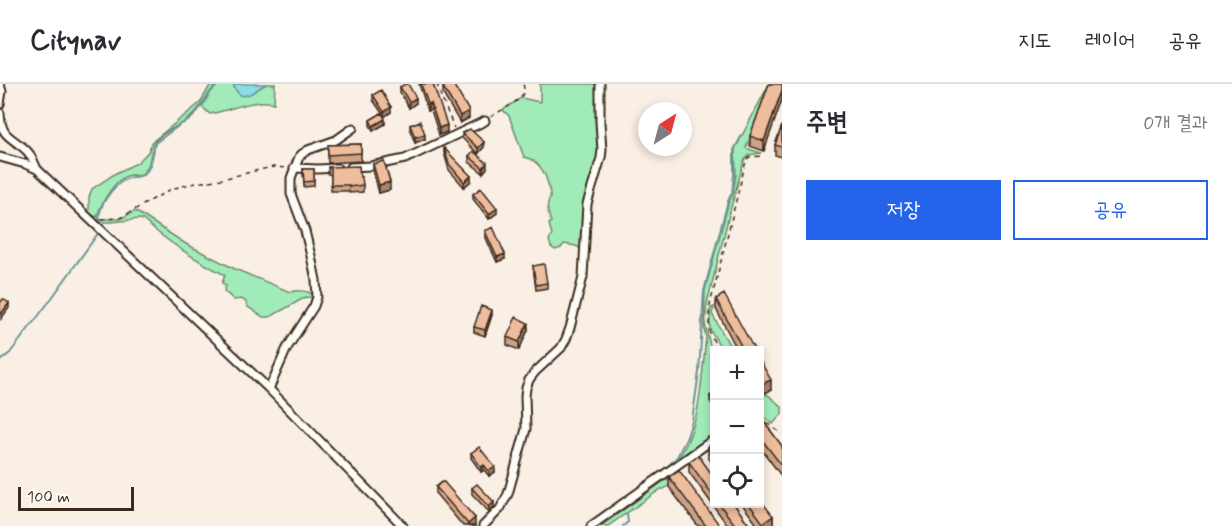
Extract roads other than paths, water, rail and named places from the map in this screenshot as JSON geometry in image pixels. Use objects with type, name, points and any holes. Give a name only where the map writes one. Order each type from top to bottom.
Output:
[{"type":"street","points":[[0,84],[2,91],[0,104]]},
{"type":"street","points":[[483,526],[500,509],[508,494],[526,429],[525,396],[529,380],[561,348],[570,328],[583,277],[587,204],[602,150],[600,84]]},
{"type":"street","points":[[0,113],[4,132],[28,152],[37,169],[269,389],[403,526]]},
{"type":"street","points":[[294,168],[371,166],[405,159],[485,121]]},
{"type":"street","points":[[269,389],[287,348],[314,306],[317,297],[311,256],[291,194],[291,178],[294,168],[299,157],[308,150],[336,140],[354,128]]},
{"type":"street","points":[[0,157],[37,169]]},
{"type":"street","points":[[591,526],[710,443]]},
{"type":"water","points":[[234,84],[266,84],[243,96],[237,92]]},
{"type":"waterway","points":[[100,225],[102,205],[115,187],[126,179],[145,173],[150,165],[155,143],[193,116],[219,84]]},
{"type":"waterway","points":[[664,471],[677,457],[692,421],[699,372],[704,291],[732,193],[734,150],[742,135]]},
{"type":"waterway","points":[[0,361],[10,353],[99,232]]},
{"type":"waterway","points":[[623,526],[628,522],[627,513]]}]
